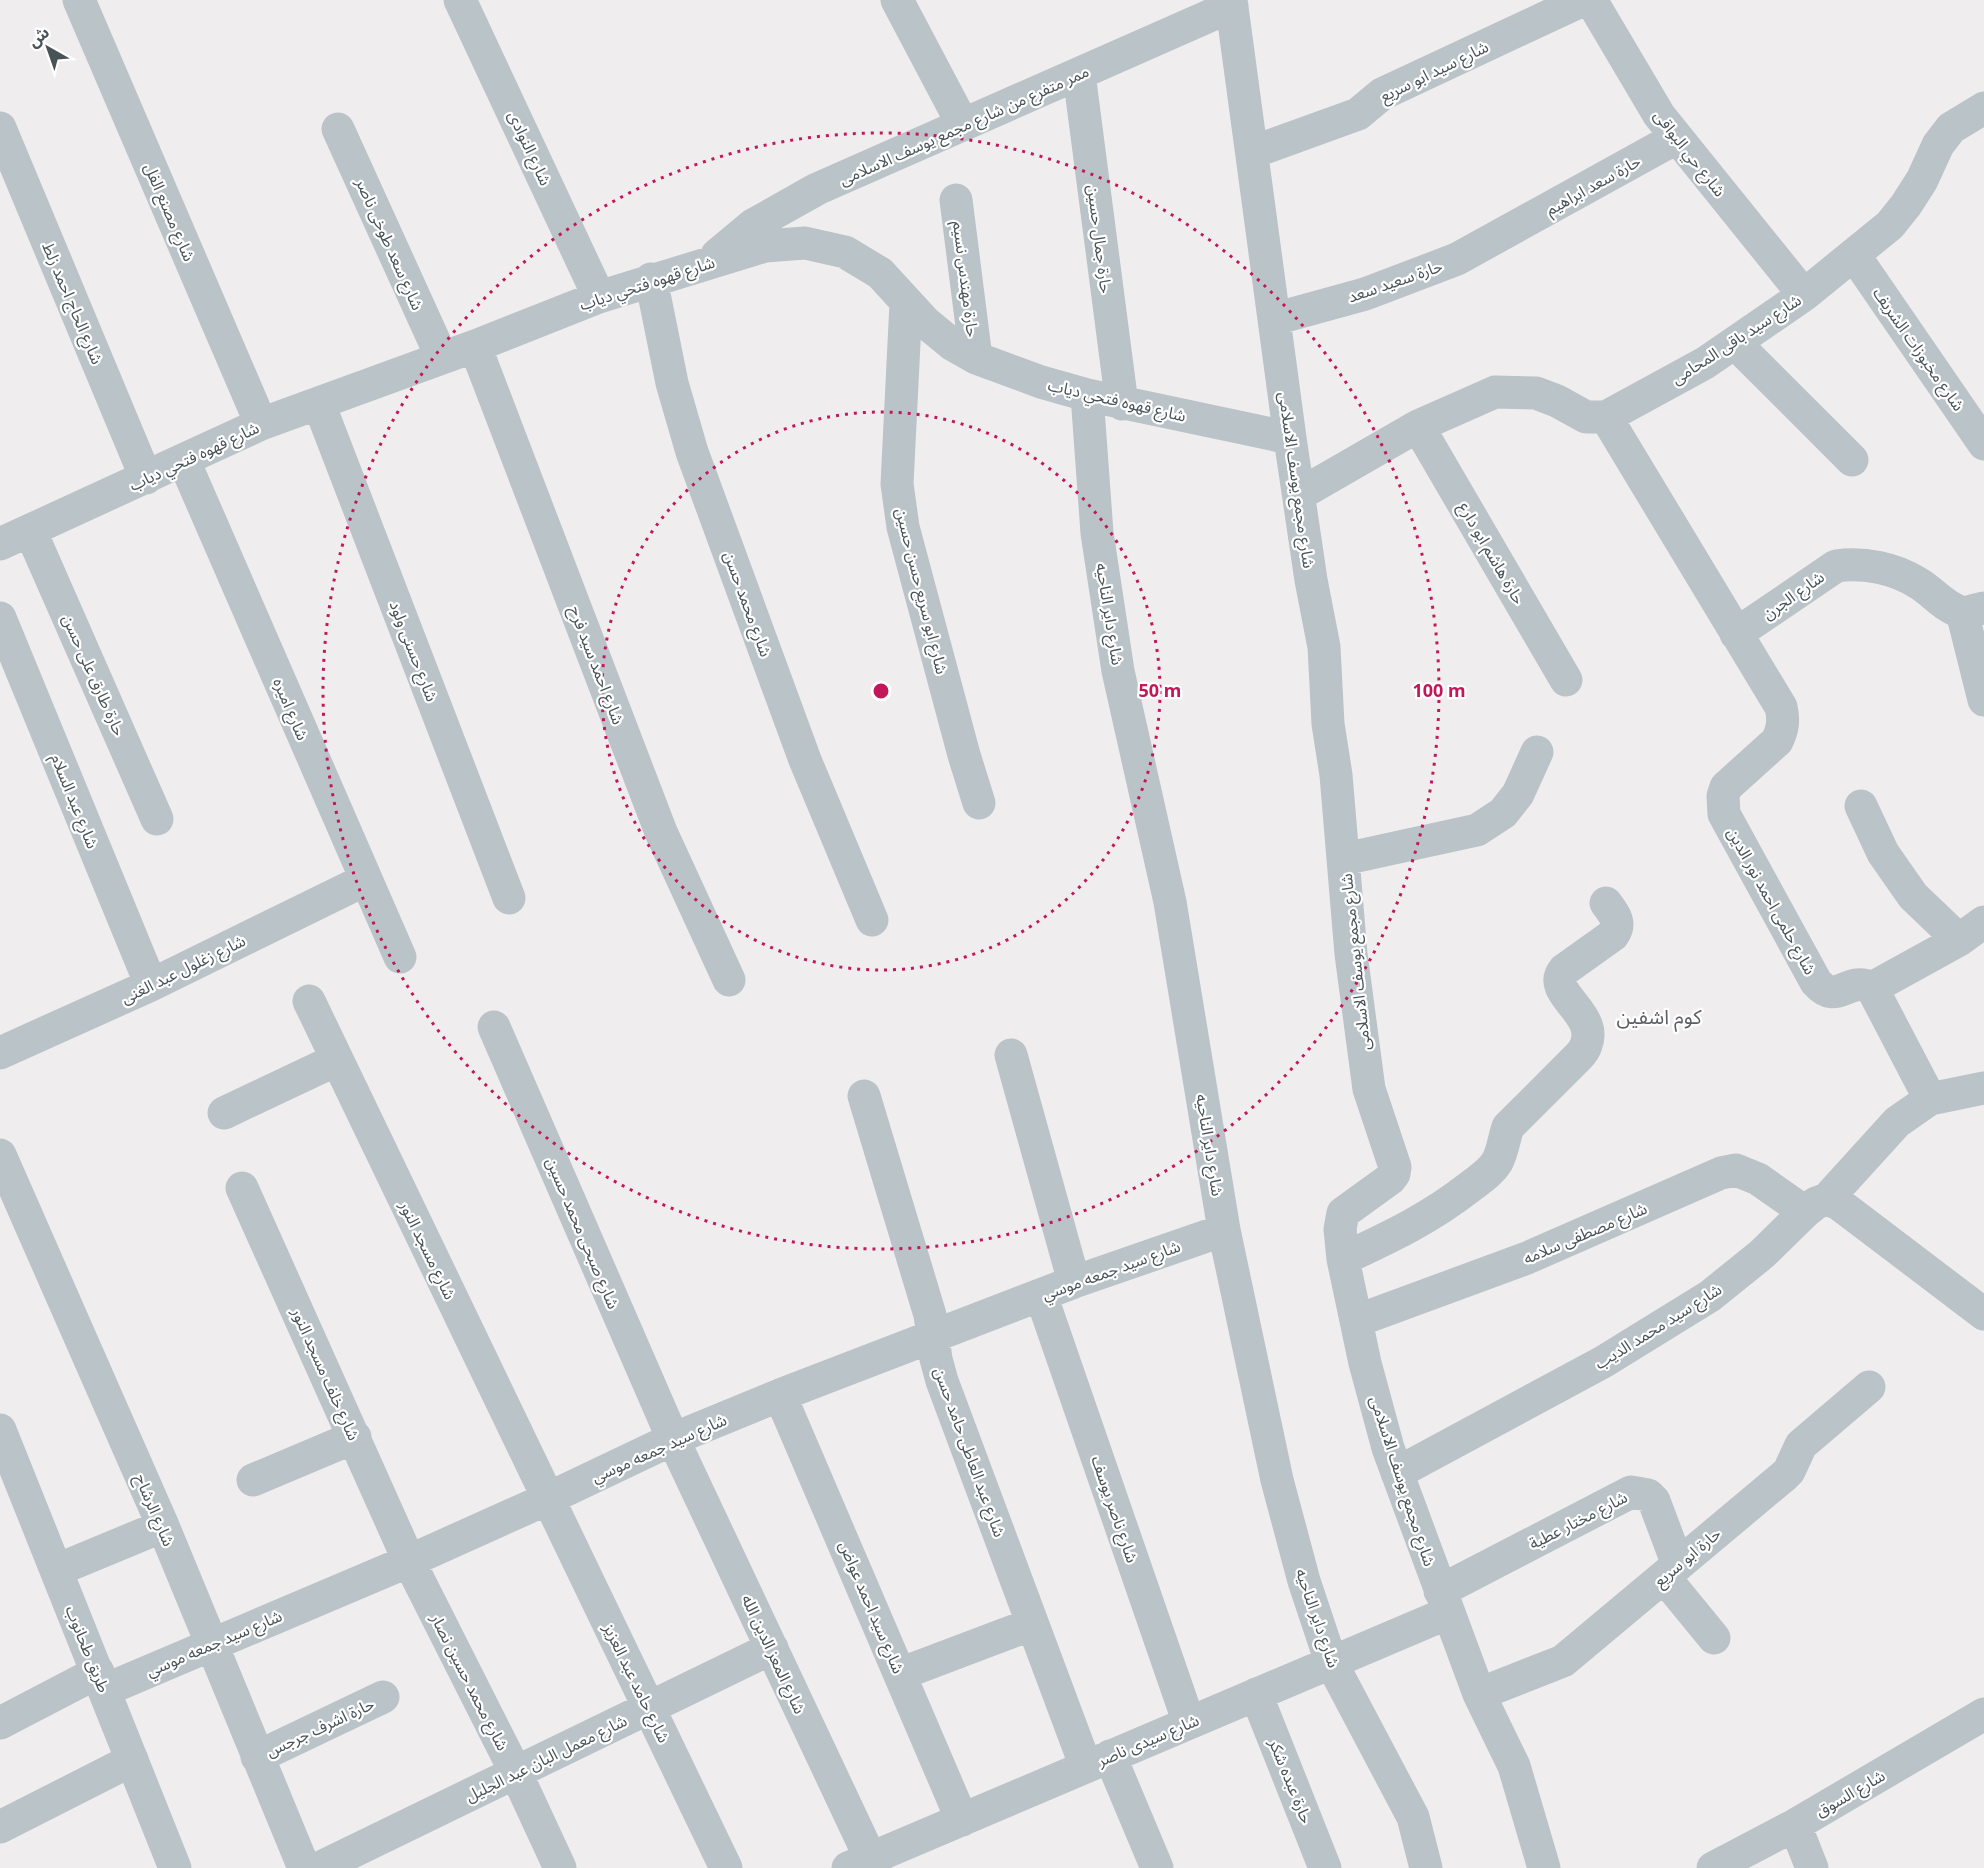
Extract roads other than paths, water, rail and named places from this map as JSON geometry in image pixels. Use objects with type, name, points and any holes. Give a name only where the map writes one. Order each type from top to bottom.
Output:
[{"type":"street","name":"شارع مصنع الفل","points":[[79,0],[261,424]]},
{"type":"street","name":"شارع النوادى","points":[[460,0],[599,297]]},
{"type":"street","points":[[897,0],[963,125]]},
{"type":"street","name":"شارع سيد ابو سريع","points":[[1253,152],[1358,114],[1382,94],[1583,0]]},
{"type":"street","name":"شارع حي البواقى","points":[[1591,0],[1659,115],[1804,295]]},
{"type":"street","name":"ممر متفرع من شارع مجمع يوسف الاسلامى","points":[[708,263],[753,225],[817,189],[1079,74],[1232,3]]},
{"type":"street","name":"شارع مجمع يوسف الاسلامى","points":[[1232,3],[1290,438],[1311,580],[1324,646],[1328,724],[1336,775],[1351,954],[1369,1089],[1395,1167],[1390,1179],[1343,1213],[1340,1229],[1343,1259],[1368,1373],[1397,1473],[1479,1694],[1514,1766],[1544,1868]]},
{"type":"street","name":"حارة جمال حسين","points":[[1079,74],[1122,404]]},
{"type":"street","name":"شارع سيد باقى المحامى","points":[[1606,417],[1705,363],[1804,295],[1854,255],[1890,225],[1906,205],[1922,180],[1938,145],[1951,128],[1984,108]]},
{"type":"street","name":"شارع الحاج احمد زلط","points":[[0,128],[146,478]]},
{"type":"street","name":"شارع سعد طوخى ناصر","points":[[338,129],[442,358]]},
{"type":"street","name":"حارة سعد ابراهيم","points":[[1510,231],[1676,138]]},
{"type":"street","name":"حارة مهندس نسيم","points":[[956,200],[976,358]]},
{"type":"street","name":"حارة سعيد سعد","points":[[1274,319],[1375,290],[1457,259],[1510,231]]},
{"type":"street","name":"شارع قهوه فتحي دياب","points":[[0,544],[261,424],[474,346],[599,297],[651,279],[765,246],[805,243],[845,252],[880,273],[906,303],[953,345],[976,358],[1041,382],[1122,404],[1290,438]]},
{"type":"street","name":"شارع مخبوزات الشريف","points":[[1854,255],[1984,444]]},
{"type":"street","name":"شارع محمد حسن","points":[[651,279],[672,383],[692,452],[804,760],[872,920]]},
{"type":"street","name":"شارع ابو سريع حسن حسين","points":[[906,303],[897,484],[903,527],[979,803]]},
{"type":"street","points":[[1735,343],[1852,460]]},
{"type":"street","name":"شارع احمد سيد فرح","points":[[474,346],[661,832],[729,980]]},
{"type":"street","points":[[1299,494],[1418,426],[1495,392],[1536,393],[1557,401],[1586,417],[1606,417]]},
{"type":"street","name":"شارع داير الناحيه","points":[[1087,395],[1097,533],[1118,670],[1170,902],[1224,1230],[1276,1480],[1304,1581],[1331,1662],[1413,1817],[1426,1868]]},
{"type":"street","name":"شارع حسنى ولود","points":[[319,404],[509,898]]},
{"type":"street","name":"شارع حلمى احمد نور الدين","points":[[1606,417],[1781,707],[1784,719],[1777,741],[1726,787],[1723,796],[1724,814],[1822,988],[1834,993],[1856,984],[1872,988]]},
{"type":"street","name":"حارة هاشم ابو دارع","points":[[1418,426],[1566,680]]},
{"type":"street","name":"شارع اميره","points":[[184,461],[399,957]]},
{"type":"street","name":"حارة طارق على حسن","points":[[30,530],[157,819]]},
{"type":"street","name":"شارع الجرن","points":[[1736,634],[1836,566],[1853,563],[1901,574],[1918,583],[1946,604],[1973,610]]},
{"type":"street","points":[[1973,610],[1984,700]]},
{"type":"street","name":"شارع عبد السلام","points":[[0,618],[151,985]]},
{"type":"street","points":[[1344,859],[1477,830],[1503,813],[1518,794],[1537,752]]},
{"type":"street","points":[[1861,806],[1883,853],[1913,896],[1971,931],[1872,988],[1930,1099],[1984,1088]]},
{"type":"street","name":"شارع زغلول عبد الغنى","points":[[0,1053],[151,985],[365,880]]},
{"type":"street","points":[[1343,1259],[1418,1224],[1450,1203],[1491,1170],[1501,1155],[1508,1127],[1578,1057],[1587,1045],[1588,1029],[1585,1020],[1562,990],[1559,976],[1617,930],[1615,916],[1606,903]]},
{"type":"street","name":"شارع مسجد النور","points":[[309,1001],[547,1499]]},
{"type":"street","name":"شارع صبحى محمد حسين","points":[[494,1027],[673,1439]]},
{"type":"street","points":[[1011,1055],[1074,1282]]},
{"type":"street","points":[[224,1113],[336,1060]]},
{"type":"street","name":"شارع عبد العاطى حامد حسن","points":[[864,1096],[930,1315],[942,1381],[1032,1624],[1098,1761],[1157,1868]]},
{"type":"street","name":"شارع سيد محمد الديب","points":[[1397,1473],[1604,1362],[1710,1296],[1762,1254],[1816,1205],[1897,1122],[1930,1099]]},
{"type":"street","name":"شارع الرشاح","points":[[0,1155],[163,1526],[304,1868]]},
{"type":"street","name":"شارع مصطفى سلامه","points":[[1356,1321],[1527,1258],[1721,1173],[1736,1170],[1816,1205]]},
{"type":"street","name":"شارع خلف مسجد النور","points":[[242,1188],[410,1561]]},
{"type":"street","points":[[1816,1205],[1839,1204],[1984,1314]]},
{"type":"street","name":"شارع سيد جمعه موسي","points":[[0,1724],[101,1681],[211,1644],[410,1561],[673,1439],[780,1395],[1074,1282],[1224,1230]]},
{"type":"street","name":"شارع ناصر يوسف","points":[[1041,1295],[1189,1723]]},
{"type":"street","name":"حارة ابو سريع","points":[[1479,1694],[1563,1661],[1784,1476],[1792,1465],[1801,1444],[1869,1387]]},
{"type":"street","name":"شارع سيد احمد عواض","points":[[780,1395],[962,1820]]},
{"type":"street","name":"طريق طحانوب","points":[[0,1430],[10,1483],[57,1570],[175,1868]]},
{"type":"street","points":[[253,1480],[355,1437]]},
{"type":"street","name":"شارع المعز الدين الله","points":[[673,1439],[772,1648],[865,1865]]},
{"type":"street","name":"شارع مختار عطية","points":[[1444,1602],[1631,1492],[1648,1495],[1654,1501],[1671,1571],[1714,1638]]},
{"type":"street","name":"شارع حامد عبد العزيز","points":[[547,1499],[726,1868]]},
{"type":"street","points":[[57,1570],[163,1526]]},
{"type":"street","name":"شارع محمد حسين نصار","points":[[410,1561],[516,1773],[560,1868]]},
{"type":"street","name":"شارع سيدى ناصر","points":[[865,1865],[962,1820],[1331,1662],[1444,1602]]},
{"type":"street","points":[[900,1674],[1032,1624]]},
{"type":"street","name":"شارع معمل البان عبد الجليل","points":[[319,1868],[772,1648]]},
{"type":"street","name":"حارة عبده شكر","points":[[1256,1694],[1325,1868]]},
{"type":"street","name":"حارة اشرف جرجس","points":[[257,1756],[383,1697]]},
{"type":"street","name":"شارع السوق","points":[[1713,1868],[1795,1825],[1984,1714]]},
{"type":"street","points":[[0,1827],[132,1761]]},
{"type":"street","points":[[1795,1825],[1812,1868]]},
{"type":"district","name":"كوم اشفين","points":[[1659,1017]]}]
